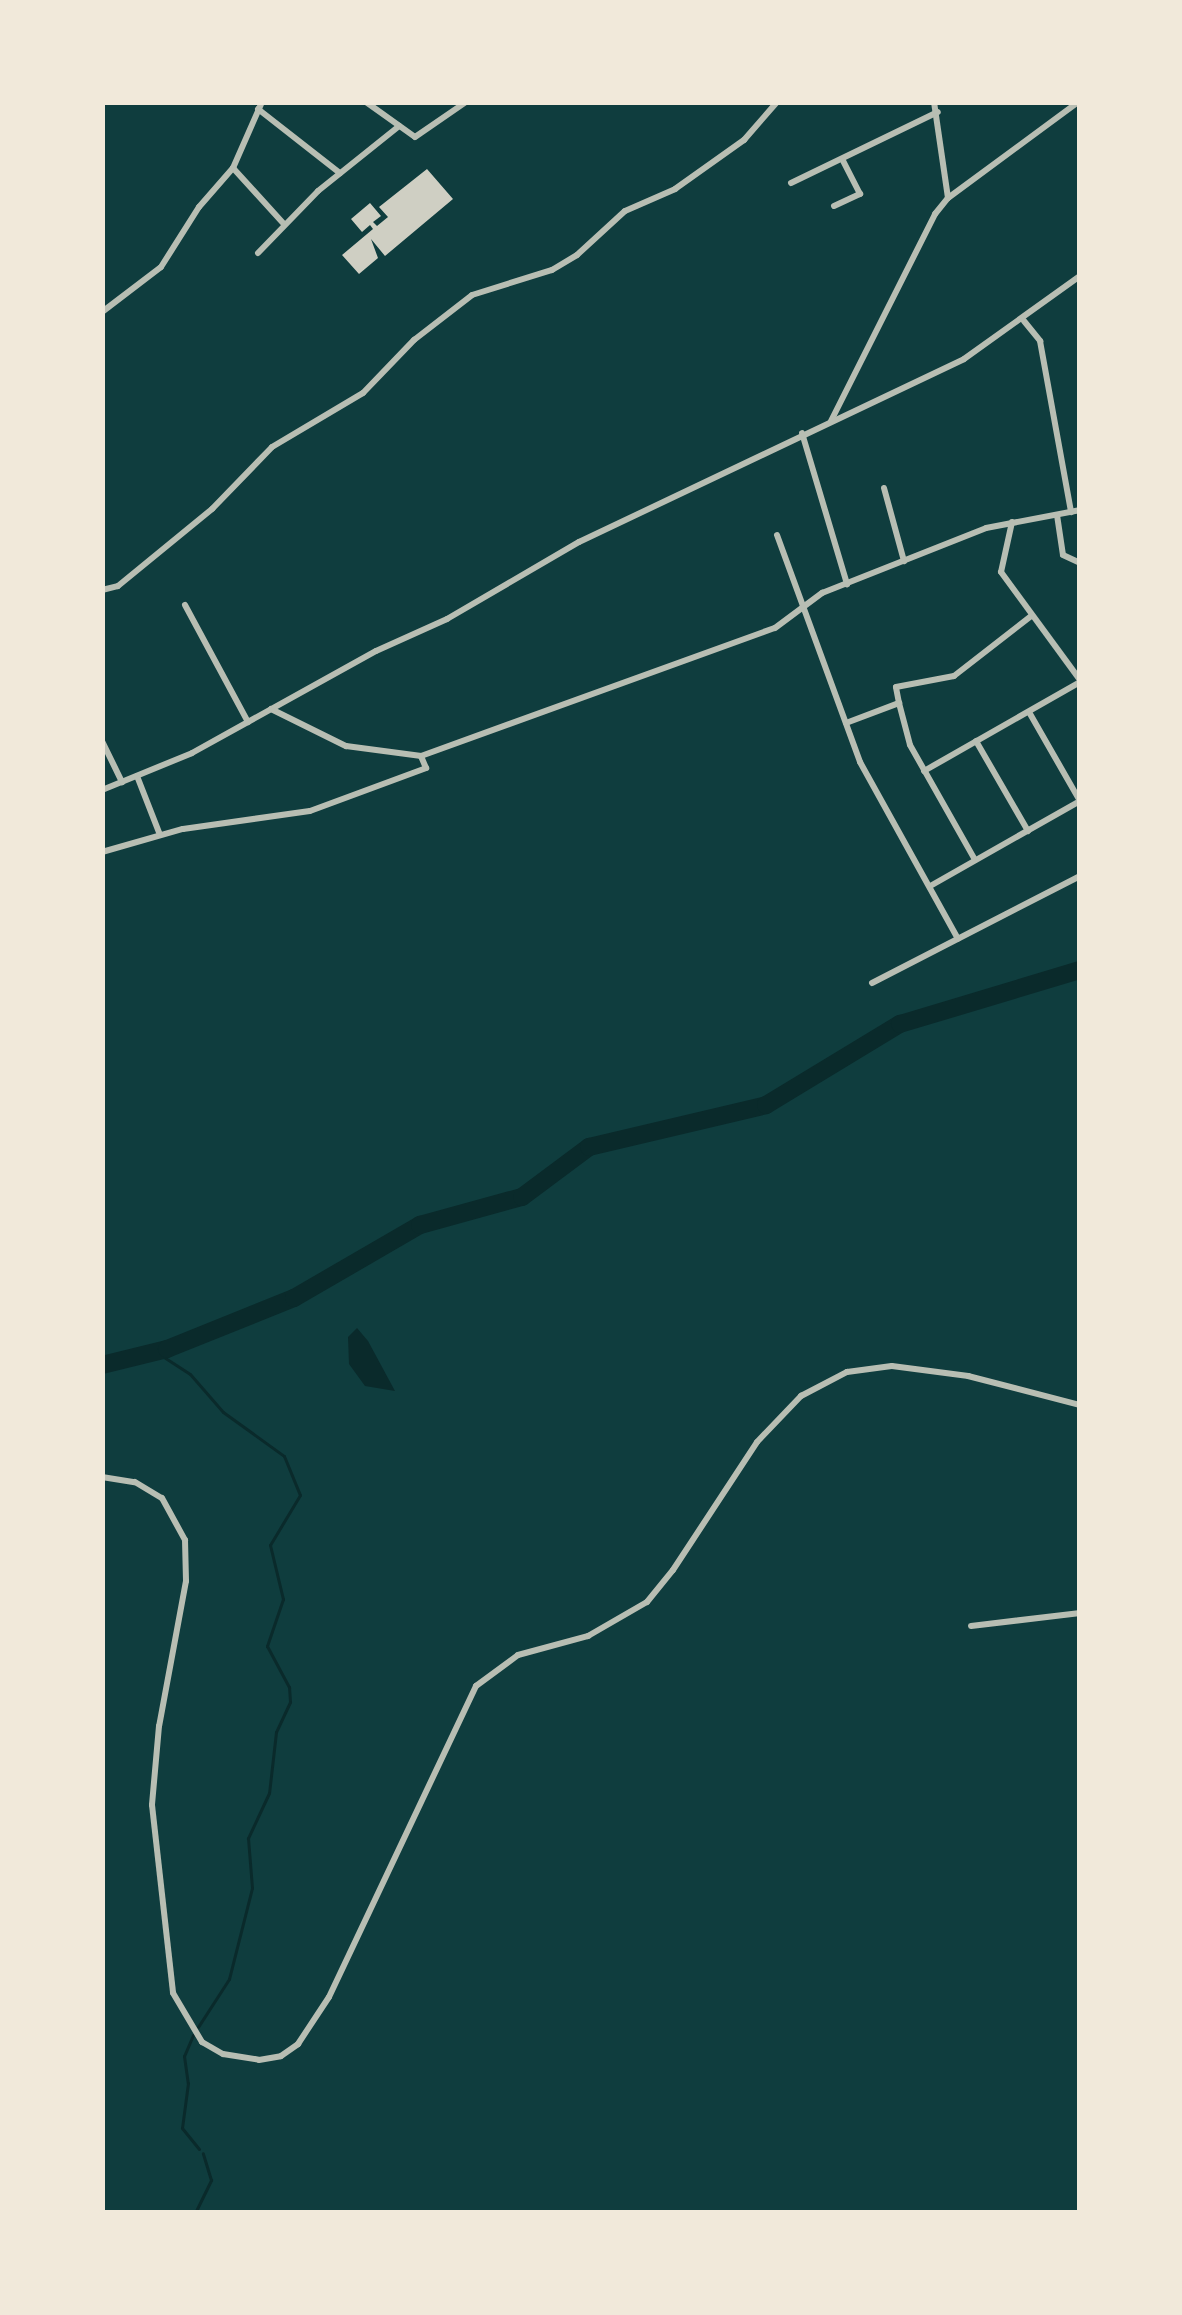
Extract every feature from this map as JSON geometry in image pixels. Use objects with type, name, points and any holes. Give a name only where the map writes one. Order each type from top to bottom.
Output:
[{"type":"street","points":[[366,102],[415,137],[466,102]]},
{"type":"street","points":[[447,102],[456,109]]},
{"type":"street","points":[[102,590],[118,586],[212,509],[283,439],[362,392],[414,340],[472,295],[552,270],[577,255],[625,211],[675,189],[744,140],[777,102]]},
{"type":"street","points":[[934,102],[949,198]]},
{"type":"street","points":[[831,421],[916,247],[949,198],[1078,102]]},
{"type":"street","points":[[102,312],[161,267],[199,207],[233,168],[260,105],[341,174]]},
{"type":"street","points":[[791,183],[938,112]]},
{"type":"street","points":[[258,253],[284,224],[399,126]]},
{"type":"street","points":[[834,206],[860,194],[843,161]]},
{"type":"street","points":[[233,168],[284,224]]},
{"type":"street","points":[[102,790],[248,722],[447,619],[548,557],[945,368],[1024,321],[1080,276]]},
{"type":"street","points":[[271,709],[346,746],[421,756],[775,628],[802,604],[904,561],[1012,522],[1075,511],[1040,341],[1024,321]]},
{"type":"street","points":[[802,433],[847,584]]},
{"type":"street","points":[[884,488],[904,561]]},
{"type":"street","points":[[1058,514],[1063,555],[1080,563]]},
{"type":"street","points":[[925,771],[1080,681],[1001,572],[1012,522]]},
{"type":"street","points":[[777,535],[860,762],[958,939]]},
{"type":"street","points":[[185,605],[248,722]]},
{"type":"street","points":[[975,860],[910,745],[896,687],[954,676],[1031,616]]},
{"type":"street","points":[[846,723],[899,703]]},
{"type":"street","points":[[932,886],[1080,801],[1029,712]]},
{"type":"street","points":[[102,741],[122,782]]},
{"type":"street","points":[[976,742],[1028,830]]},
{"type":"street","points":[[102,852],[160,835],[310,811],[426,768],[421,756]]},
{"type":"street","points":[[137,776],[160,835]]},
{"type":"street","points":[[872,983],[1080,876]]},
{"type":"street","points":[[102,1477],[135,1482],[162,1498],[185,1540],[186,1580],[159,1726],[152,1804],[173,1993],[202,2042],[223,2054],[259,2060],[280,2056],[298,2044],[329,1997],[476,1686],[518,1655],[588,1636],[646,1602],[673,1570],[757,1442],[801,1396],[847,1372],[892,1366],[968,1376],[1080,1405]]},
{"type":"street","points":[[970,1626],[1080,1613]]},
{"type":"water","points":[[357,1328],[395,1391],[365,1386],[349,1364],[348,1337]]},
{"type":"building","points":[[427,169],[453,199],[385,256],[371,239],[378,258],[359,274],[342,255],[373,229],[370,225],[362,232],[351,219],[370,203],[381,216],[373,222],[377,226],[388,217],[379,207]]},
{"type":"waterway","points":[[102,1365],[167,1349],[294,1298],[420,1225],[522,1197],[589,1147],[766,1105],[900,1024],[1080,970]]},
{"type":"waterway","points":[[156,1352],[190,1374],[223,1412],[284,1456],[300,1495],[270,1545],[283,1599],[267,1646],[289,1687],[290,1702],[276,1732],[269,1793],[248,1838],[252,1888],[229,1979],[198,2027]]},
{"type":"waterway","points":[[193,2035],[184,2056],[188,2083],[182,2128],[199,2149]]},
{"type":"waterway","points":[[195,2213],[211,2180],[203,2153]]}]
